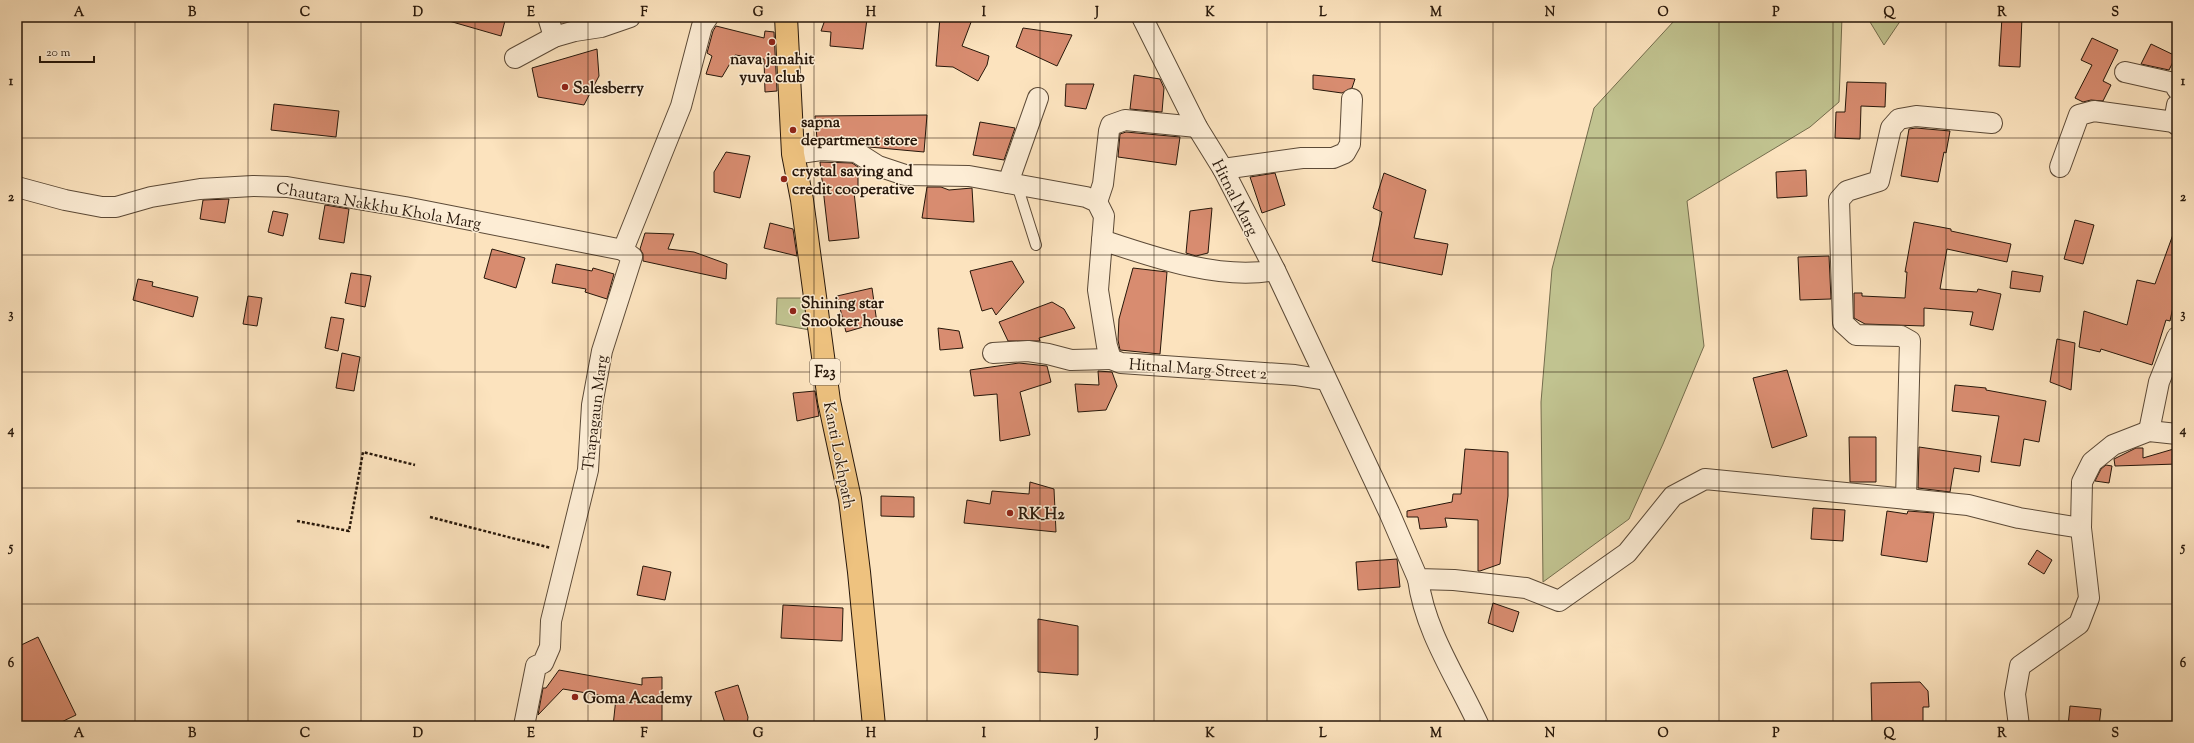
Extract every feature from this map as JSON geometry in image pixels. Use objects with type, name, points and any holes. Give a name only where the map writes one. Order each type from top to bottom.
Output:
[{"type":"main road","name":"Kanti Lokhpath","points":[[786,17],[793,154],[802,200],[829,401],[850,499],[859,572],[874,726]]},
{"type":"street","points":[[548,17],[554,37]]},
{"type":"street","points":[[515,58],[554,37],[572,24],[600,27],[630,17]]},
{"type":"street","points":[[623,250],[681,106],[702,26],[708,17]]},
{"type":"street","name":"Hitnal Marg","points":[[1142,17],[1197,127],[1223,169],[1275,270],[1389,512],[1418,579],[1420,596],[1441,653],[1479,726]]},
{"type":"street","points":[[2125,72],[2174,83],[2177,89]]},
{"type":"street","points":[[1013,184],[1038,98]]},
{"type":"street","points":[[1223,169],[1302,158],[1333,158],[1344,153],[1350,144],[1352,100]]},
{"type":"street","points":[[2060,167],[2079,115],[2094,111],[2176,117]]},
{"type":"street","points":[[1906,498],[1910,341],[1901,336],[1856,335],[1843,323],[1839,200],[1847,191],[1879,181],[1892,128],[1899,119],[1916,116],[1992,123]]},
{"type":"street","points":[[793,154],[821,150],[856,152],[878,166],[905,174],[970,176],[1086,198],[1097,202],[1103,184],[1111,125],[1125,120],[1197,127]]},
{"type":"street","name":"Chautara Nakkhu Khola Marg","points":[[17,187],[85,204],[116,207],[151,197],[200,189],[252,186],[287,187],[405,207],[623,250]]},
{"type":"street","name":"Hitnal Marg Street 2","points":[[1097,202],[1104,216],[1098,290],[1107,346],[1111,359],[1121,363],[1295,375],[1326,380]]},
{"type":"street","points":[[1102,240],[1144,254],[1199,268],[1259,273],[1275,270]]},
{"type":"street","name":"Thapagaun Marg","points":[[524,726],[536,666],[543,663],[550,646],[551,621],[588,470],[592,405],[602,351],[632,257],[623,250]]},
{"type":"street","points":[[2149,431],[2159,382],[2177,337]]},
{"type":"street","points":[[993,353],[1028,351],[1048,354],[1070,360],[1111,359]]},
{"type":"street","points":[[2019,726],[2015,694],[2020,666],[2079,624],[2088,598],[2081,528],[2082,482],[2092,462],[2113,445],[2149,431],[2177,434]]},
{"type":"street","points":[[1418,579],[1454,580],[1526,588],[1559,601],[1627,553],[1673,496],[1705,480],[1968,505],[2019,518],[2081,528]]},
{"type":"lane","points":[[1013,184],[1036,244]]},
{"type":"path","points":[[297,521],[349,531],[363,452],[415,465]]},
{"type":"path","points":[[430,517],[567,552]]},
{"type":"green space","points":[[1673,17],[1842,17],[1839,102],[1810,127],[1687,201],[1704,346],[1663,444],[1629,519],[1543,582],[1541,402],[1552,269],[1594,108],[1674,21]]},
{"type":"green space","points":[[1867,17],[1903,17],[1884,45]]},
{"type":"green space","name":"Shining star Snooker house","points":[[777,298],[810,298],[810,330],[776,324]]},
{"type":"building","points":[[449,17],[506,17],[501,36],[449,21]]},
{"type":"building","points":[[826,17],[867,19],[863,49],[830,46],[831,32],[821,31]]},
{"type":"building","points":[[940,17],[973,17],[962,46],[989,56],[987,65],[978,81],[953,67],[936,66]]},
{"type":"building","points":[[2002,17],[2022,17],[2020,67],[1999,66]]},
{"type":"building","points":[[716,26],[764,38],[765,31],[774,32],[777,91],[765,92],[764,59],[735,55],[722,77],[706,74],[712,56],[707,53],[713,31]]},
{"type":"building","points":[[1023,28],[1072,35],[1057,66],[1016,47]]},
{"type":"building","points":[[2092,38],[2118,50],[2103,81],[2111,85],[2103,101],[2091,100],[2083,102],[2075,98],[2092,65],[2081,60]]},
{"type":"building","points":[[2151,44],[2176,56],[2169,70],[2141,64]]},
{"type":"building","name":"Salesberry","points":[[597,49],[599,76],[584,105],[538,97],[532,68]]},
{"type":"building","points":[[1134,75],[1160,79],[1164,88],[1162,112],[1130,109]]},
{"type":"building","points":[[1313,75],[1355,79],[1352,88],[1342,93],[1313,89]]},
{"type":"building","points":[[1847,82],[1886,83],[1885,107],[1861,106],[1860,139],[1835,138],[1836,112],[1845,112]]},
{"type":"building","points":[[1066,84],[1094,84],[1086,109],[1065,106]]},
{"type":"building","points":[[274,104],[339,111],[336,137],[271,130]]},
{"type":"building","points":[[927,115],[924,152],[869,147],[857,141],[817,139],[815,116]]},
{"type":"building","points":[[980,122],[1015,128],[1004,160],[973,155]]},
{"type":"building","points":[[1916,128],[1950,131],[1938,182],[1901,176],[1909,129]]},
{"type":"building","points":[[1126,132],[1180,137],[1176,165],[1118,157],[1120,134]]},
{"type":"building","points":[[726,152],[750,156],[740,198],[714,192],[714,172]]},
{"type":"building","points":[[820,162],[852,163],[858,167],[858,191],[854,192],[859,238],[829,241]]},
{"type":"building","points":[[1806,170],[1807,196],[1777,198],[1776,172]]},
{"type":"building","points":[[1275,173],[1285,205],[1262,213],[1250,177]]},
{"type":"building","points":[[1384,173],[1426,190],[1414,238],[1448,244],[1442,275],[1372,261],[1382,212],[1373,208]]},
{"type":"building","points":[[927,187],[941,187],[949,190],[972,188],[974,222],[922,218]]},
{"type":"building","points":[[229,199],[225,223],[200,219],[203,200]]},
{"type":"building","points":[[325,205],[349,209],[344,243],[319,239]]},
{"type":"building","points":[[1212,208],[1208,253],[1196,256],[1186,253],[1190,211]]},
{"type":"building","points":[[273,211],[288,214],[283,236],[268,232]]},
{"type":"building","points":[[2075,220],[2094,225],[2083,264],[2064,259]]},
{"type":"building","points":[[1914,222],[1951,229],[1951,231],[2011,244],[2007,262],[1947,249],[1940,289],[1977,292],[1978,289],[2001,294],[1993,330],[1970,325],[1973,312],[1924,308],[1924,326],[1865,324],[1854,318],[1854,293],[1862,293],[1862,296],[1905,298],[1907,272],[1905,272]]},
{"type":"building","points":[[770,223],[793,229],[797,256],[764,248]]},
{"type":"building","points":[[2175,229],[2177,229],[2177,288],[2170,321],[2166,320],[2152,365],[2101,349],[2100,352],[2079,347],[2084,311],[2127,325],[2137,280],[2155,284]]},
{"type":"building","points":[[645,233],[674,234],[668,249],[694,252],[727,264],[726,279],[643,261],[643,254],[640,249]]},
{"type":"building","points":[[492,249],[525,258],[516,288],[484,278]]},
{"type":"building","points":[[1829,256],[1831,299],[1800,300],[1798,257]]},
{"type":"building","points":[[1012,261],[1024,282],[996,315],[992,308],[982,311],[970,271]]},
{"type":"building","points":[[556,264],[592,271],[593,268],[614,274],[607,299],[585,292],[586,289],[552,283]]},
{"type":"building","points":[[1133,268],[1167,272],[1160,354],[1120,350],[1118,340],[1119,319]]},
{"type":"building","points":[[2012,271],[2043,276],[2040,292],[2010,288]]},
{"type":"building","points":[[351,273],[371,276],[365,307],[345,303]]},
{"type":"building","points":[[138,279],[153,282],[152,286],[198,297],[193,317],[133,300]]},
{"type":"building","points":[[872,288],[877,323],[846,332],[837,296]]},
{"type":"building","points":[[248,296],[262,298],[257,326],[243,324]]},
{"type":"building","points":[[1052,302],[1064,309],[1075,328],[1039,338],[1040,341],[1008,341],[999,322]]},
{"type":"building","points":[[331,317],[344,319],[338,351],[325,348]]},
{"type":"building","points":[[938,328],[959,331],[963,348],[940,350]]},
{"type":"building","points":[[2057,339],[2075,343],[2071,390],[2050,382]]},
{"type":"building","points":[[342,353],[360,357],[354,391],[336,388]]},
{"type":"building","points":[[1019,363],[1047,366],[1051,382],[1020,392],[1030,435],[1000,441],[997,394],[974,396],[970,370]]},
{"type":"building","points":[[1787,370],[1807,436],[1772,448],[1753,378]]},
{"type":"building","points":[[1098,371],[1112,372],[1117,386],[1106,410],[1078,412],[1075,384],[1099,385]]},
{"type":"building","points":[[1955,385],[1986,388],[1986,390],[2046,401],[2039,442],[2024,439],[2020,466],[1991,462],[1999,416],[1952,411]]},
{"type":"building","points":[[815,391],[819,416],[797,421],[793,393]]},
{"type":"building","points":[[1849,437],[1876,437],[1876,482],[1850,482]]},
{"type":"building","points":[[1919,447],[1981,456],[1979,472],[1954,468],[1950,492],[1918,488]]},
{"type":"building","points":[[2136,448],[2143,448],[2143,458],[2177,448],[2177,464],[2115,466],[2114,459]]},
{"type":"building","points":[[1465,449],[1508,452],[1508,496],[1500,564],[1480,571],[1478,571],[1478,520],[1445,518],[1447,527],[1420,529],[1418,517],[1407,517],[1407,511],[1452,502],[1453,494],[1461,494]]},
{"type":"building","points":[[2106,465],[2112,466],[2109,483],[2095,481],[2101,469]]},
{"type":"building","name":"RK_H2","points":[[1030,482],[1054,489],[1056,532],[964,523],[967,500],[990,504],[992,491],[1029,494]]},
{"type":"building","points":[[881,496],[914,497],[914,517],[881,516]]},
{"type":"building","points":[[1813,508],[1845,510],[1843,541],[1811,539]]},
{"type":"building","points":[[1887,511],[1907,514],[1908,511],[1934,513],[1927,562],[1881,555]]},
{"type":"building","points":[[2037,550],[2052,560],[2044,574],[2028,564]]},
{"type":"building","points":[[1397,559],[1400,587],[1358,590],[1356,562]]},
{"type":"building","points":[[643,566],[671,572],[665,600],[637,595]]},
{"type":"building","points":[[1493,603],[1519,612],[1513,632],[1488,623]]},
{"type":"building","points":[[783,605],[843,608],[842,641],[781,638]]},
{"type":"building","points":[[1038,619],[1078,626],[1078,675],[1038,672]]},
{"type":"building","points":[[38,637],[76,715],[53,726],[17,726],[17,647]]},
{"type":"building","points":[[559,670],[642,685],[642,678],[662,677],[662,726],[613,726],[616,698],[563,689],[538,715],[543,688],[546,688]]},
{"type":"building","points":[[1920,682],[1928,691],[1929,707],[1923,707],[1923,726],[1872,726],[1871,683]]},
{"type":"building","points":[[738,685],[748,717],[747,726],[726,726],[715,692]]},
{"type":"building","points":[[2070,706],[2101,709],[2099,726],[2068,726]]},
{"type":"place","name":"nava janahit yuva club","points":[[772,42]]},
{"type":"place","name":"Salesberry","points":[[565,87]]},
{"type":"place","name":"sapna department store","points":[[793,130]]},
{"type":"place","name":"crystal saving and credit cooperative","points":[[784,179]]},
{"type":"place","name":"Shining star Snooker house","points":[[793,311]]},
{"type":"place","name":"RK_H2","points":[[1010,513]]},
{"type":"place","name":"Goma Academy","points":[[575,697]]}]
